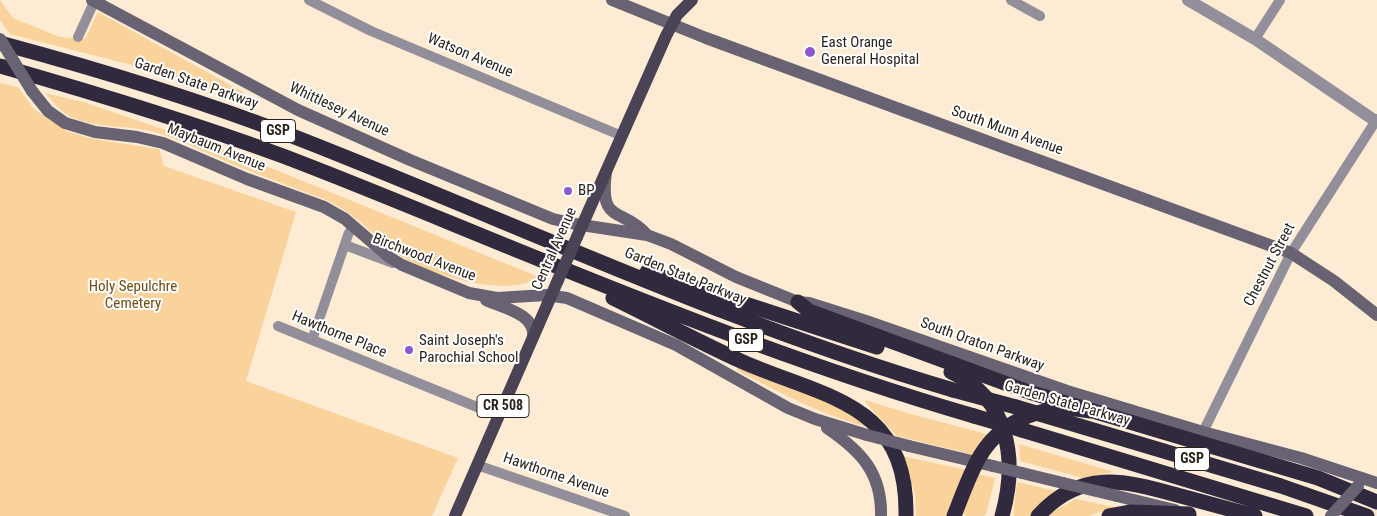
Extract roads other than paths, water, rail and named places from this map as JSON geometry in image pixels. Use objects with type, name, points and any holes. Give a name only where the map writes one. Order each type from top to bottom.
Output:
[{"type":"highway","name":"Garden State Parkway","points":[[0,43],[122,78],[208,106],[312,144],[640,279],[764,328],[830,351],[953,390],[1287,488],[1367,516]]},
{"type":"highway","name":"GSP","points":[[0,66],[121,100],[222,134],[337,177],[779,353],[886,390],[1306,516]]},
{"type":"highway","points":[[549,240],[938,367],[964,378],[975,386],[988,401],[998,416],[1005,432],[1009,453],[1010,475],[1002,516]]},
{"type":"highway","points":[[522,252],[741,361],[842,401],[862,412],[880,429],[896,458],[904,485],[906,516]]},
{"type":"highway","points":[[798,302],[809,311],[1029,392],[1318,478],[1377,502]]},
{"type":"highway","points":[[954,516],[982,454],[992,440],[1011,424],[1048,410],[1067,408],[1089,411]]},
{"type":"highway","points":[[1038,516],[1054,501],[1073,490],[1086,485],[1113,482],[1140,485],[1256,516]]},
{"type":"highway","points":[[1108,516],[1140,512],[1192,515]]},
{"type":"main road","name":"Whittlesey Avenue","points":[[94,0],[307,114],[410,160],[580,231]]},
{"type":"main road","name":"South Munn Avenue","points":[[612,0],[672,25],[1291,253],[1334,280],[1377,315]]},
{"type":"main road","name":"Central Avenue","points":[[455,516],[672,25],[678,15],[692,0]]},
{"type":"main road","name":"Maybaum Avenue","points":[[0,39],[32,91],[48,111],[66,123],[87,130],[137,137],[171,146],[246,179],[324,207],[353,225],[389,257],[409,269]]},
{"type":"main road","points":[[606,171],[605,195],[608,207],[620,217],[638,224],[647,235]]},
{"type":"main road","name":"South Oraton Parkway","points":[[580,231],[647,235],[671,244],[736,277],[798,302],[809,303],[860,319],[1039,383],[1203,432],[1301,458],[1367,482]]},
{"type":"main road","name":"Birchwood Avenue","points":[[409,269],[470,294],[498,298],[552,295]]},
{"type":"main road","points":[[470,294],[528,319],[533,327],[534,337]]},
{"type":"main road","points":[[552,295],[571,299],[676,345],[761,394],[815,419],[909,446],[1192,515]]},
{"type":"main road","points":[[815,419],[847,441],[865,459],[877,483],[881,516]]},
{"type":"main road","points":[[1331,516],[1377,471]]},
{"type":"street","points":[[78,37],[94,0]]},
{"type":"street","name":"Watson Avenue","points":[[309,0],[371,31],[622,136]]},
{"type":"street","points":[[1011,0],[1040,16]]},
{"type":"street","points":[[1188,0],[1255,39],[1377,121]]},
{"type":"street","points":[[1255,39],[1280,0]]},
{"type":"street","name":"Chestnut Street","points":[[1203,432],[1291,253],[1377,121]]},
{"type":"street","points":[[312,340],[353,225]]},
{"type":"street","name":"Birchwood Avenue","points":[[345,245],[409,269]]},
{"type":"street","name":"Hawthorne Place","points":[[278,326],[499,416]]},
{"type":"street","name":"Hawthorne Avenue","points":[[477,465],[625,516]]},
{"type":"place","name":"East Orange General Hospital","points":[[810,52]]},
{"type":"place","name":"BP","points":[[568,191]]},
{"type":"place","name":"Saint Joseph's Parochial School","points":[[409,350]]},
{"type":"park label","name":"Holy Sepulchre Cemetery","points":[[133,296]]}]
